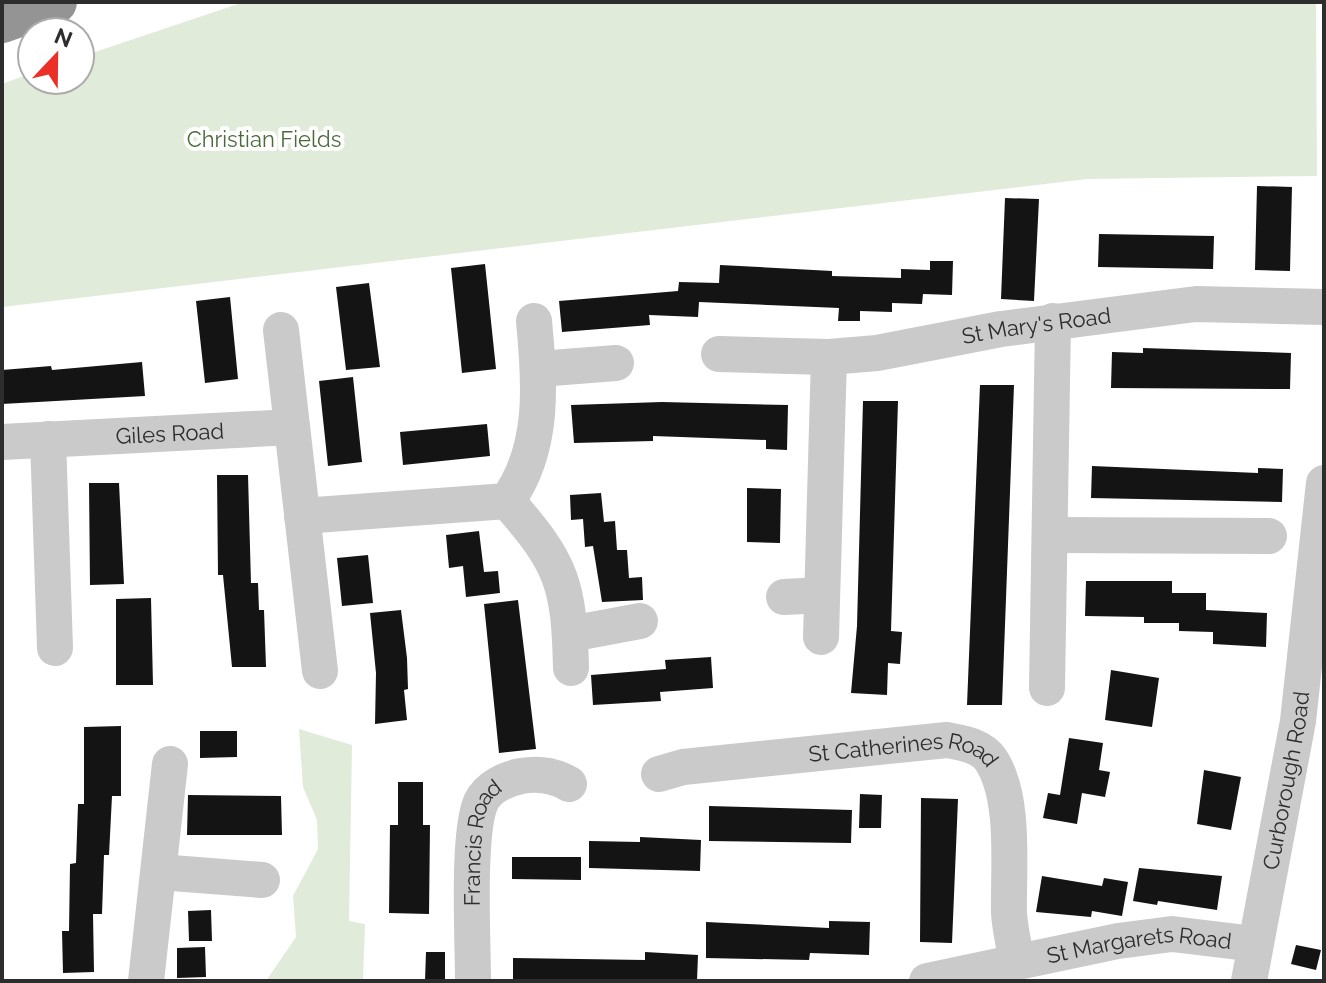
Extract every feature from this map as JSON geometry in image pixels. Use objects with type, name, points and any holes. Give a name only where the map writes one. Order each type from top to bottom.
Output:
[{"type":"highway","points":[[2,21],[55,2]]},
{"type":"street","name":"St Mary's Road","points":[[739,346],[829,357],[877,353],[1053,321],[1196,304],[1324,307]]},
{"type":"street","points":[[302,516],[507,501],[521,482],[531,450],[539,405],[534,321]]},
{"type":"street","points":[[1053,321],[1050,535],[1053,676]]},
{"type":"street","points":[[281,330],[302,516],[326,651]]},
{"type":"street","points":[[821,637],[829,357]]},
{"type":"street","points":[[539,369],[616,363]]},
{"type":"street","name":"Giles Road","points":[[2,442],[292,427]]},
{"type":"street","points":[[48,439],[67,635]]},
{"type":"street","name":"Curborough Road","points":[[1249,981],[1298,721],[1324,483]]},
{"type":"street","points":[[507,501],[541,539],[565,585],[570,651],[640,621]]},
{"type":"street","points":[[1050,535],[1248,546]]},
{"type":"street","points":[[784,597],[822,595]]},
{"type":"street","name":"St Catherines Road","points":[[659,774],[683,767],[947,740],[971,745],[990,758],[998,777],[1009,825],[1009,917],[1017,962]]},
{"type":"street","points":[[146,981],[170,764]]},
{"type":"street","name":"Francis Road","points":[[473,981],[474,831],[481,803],[489,791],[506,780],[524,776],[556,776],[569,784]]},
{"type":"street","points":[[159,872],[262,880]]},
{"type":"street","name":"St Margarets Road","points":[[927,981],[1172,934],[1255,944]]},
{"type":"green space","name":"Christian Fields","points":[[244,2],[1316,2],[1317,176],[1087,179],[2,307],[2,84],[16,79],[16,96],[96,96],[96,52]]},
{"type":"green space","points":[[299,729],[352,745],[349,921],[365,924],[363,981],[266,981],[296,937],[293,896],[318,849],[317,820],[303,787]]},
{"type":"building","points":[[1257,186],[1292,187],[1290,271],[1255,270]]},
{"type":"building","points":[[1005,198],[1039,199],[1034,301],[1001,299]]},
{"type":"building","points":[[1099,234],[1214,236],[1213,269],[1098,267]]},
{"type":"building","points":[[930,261],[953,261],[952,295],[923,294],[922,304],[892,303],[892,312],[860,311],[860,321],[838,321],[839,308],[699,302],[698,317],[649,315],[650,325],[562,332],[559,301],[678,291],[679,282],[719,283],[720,265],[832,271],[832,276],[901,278],[901,269],[930,270]]},
{"type":"building","points":[[485,264],[496,369],[462,373],[451,268]]},
{"type":"building","points":[[369,283],[380,367],[346,370],[336,287]]},
{"type":"building","points":[[230,297],[238,379],[205,383],[196,301]]},
{"type":"building","points":[[1143,348],[1291,353],[1290,389],[1111,388],[1112,352],[1143,353]]},
{"type":"building","points":[[142,362],[145,396],[2,404],[2,370],[51,366],[52,370]]},
{"type":"building","points":[[353,377],[362,462],[328,466],[319,381]]},
{"type":"building","points":[[980,385],[1014,385],[1002,705],[967,705]]},
{"type":"building","points":[[863,401],[898,401],[891,631],[902,632],[900,664],[888,663],[887,695],[851,693],[857,626]]},
{"type":"building","points":[[662,402],[788,405],[787,450],[766,449],[766,440],[653,436],[653,441],[574,443],[571,405]]},
{"type":"building","points":[[487,424],[490,456],[403,465],[400,432]]},
{"type":"building","points":[[1092,466],[1258,473],[1258,468],[1283,469],[1282,502],[1091,498]]},
{"type":"building","points":[[217,475],[248,475],[251,583],[258,583],[259,610],[264,610],[266,667],[232,667],[223,575],[218,575]]},
{"type":"building","points":[[89,483],[119,483],[124,584],[90,585]]},
{"type":"building","points":[[747,488],[781,489],[780,543],[747,542]]},
{"type":"building","points":[[601,493],[604,522],[615,521],[617,550],[627,550],[629,578],[642,577],[643,600],[602,602],[593,546],[585,547],[583,519],[571,520],[570,495]]},
{"type":"building","points":[[479,531],[484,572],[498,571],[500,593],[466,597],[463,566],[449,568],[446,535]]},
{"type":"building","points":[[368,555],[373,603],[342,606],[337,558]]},
{"type":"building","points":[[1086,581],[1172,581],[1172,593],[1206,593],[1206,610],[1267,613],[1266,647],[1213,644],[1213,632],[1179,631],[1179,623],[1144,623],[1144,617],[1085,616]]},
{"type":"building","points":[[151,598],[153,685],[116,685],[116,599]]},
{"type":"building","points":[[518,600],[536,749],[499,753],[484,604]]},
{"type":"building","points":[[401,610],[407,658],[408,689],[404,690],[407,720],[375,724],[376,673],[370,613]]},
{"type":"building","points":[[711,657],[713,688],[660,692],[661,701],[593,705],[591,675],[666,669],[665,660]]},
{"type":"building","points":[[1111,670],[1159,678],[1152,727],[1105,720]]},
{"type":"building","points":[[121,726],[121,796],[112,796],[109,855],[104,855],[102,914],[93,914],[94,972],[63,973],[62,931],[69,931],[70,864],[76,863],[78,804],[84,804],[84,727]]},
{"type":"building","points":[[200,731],[237,731],[237,757],[200,758]]},
{"type":"building","points":[[1069,738],[1103,743],[1099,770],[1110,772],[1105,797],[1082,793],[1077,824],[1043,818],[1048,793],[1060,795]]},
{"type":"building","points":[[1204,770],[1241,777],[1231,830],[1197,824]]},
{"type":"building","points":[[398,782],[423,782],[423,825],[430,825],[429,914],[389,913],[390,825],[398,825]]},
{"type":"building","points":[[860,794],[882,795],[881,828],[859,828]]},
{"type":"building","points":[[188,795],[281,796],[282,835],[187,835]]},
{"type":"building","points":[[921,798],[958,799],[952,943],[920,942]]},
{"type":"building","points":[[709,806],[852,810],[851,843],[709,841]]},
{"type":"building","points":[[640,837],[701,840],[700,871],[589,868],[589,841],[640,842]]},
{"type":"building","points":[[512,857],[581,857],[581,880],[512,879]]},
{"type":"building","points":[[1139,868],[1222,876],[1217,910],[1158,901],[1157,905],[1133,901]]},
{"type":"building","points":[[1042,876],[1102,886],[1104,878],[1128,882],[1122,916],[1092,911],[1091,917],[1036,912]]},
{"type":"building","points":[[211,910],[212,941],[189,941],[188,911]]},
{"type":"building","points":[[829,921],[870,922],[869,955],[810,953],[809,960],[706,958],[706,922],[829,928]]},
{"type":"building","points":[[1296,945],[1321,950],[1316,970],[1291,964]]},
{"type":"building","points":[[205,947],[206,977],[177,978],[177,948]]},
{"type":"building","points":[[426,952],[445,952],[445,981],[425,981]]},
{"type":"building","points":[[645,952],[698,955],[697,981],[513,981],[513,958],[645,960]]}]
